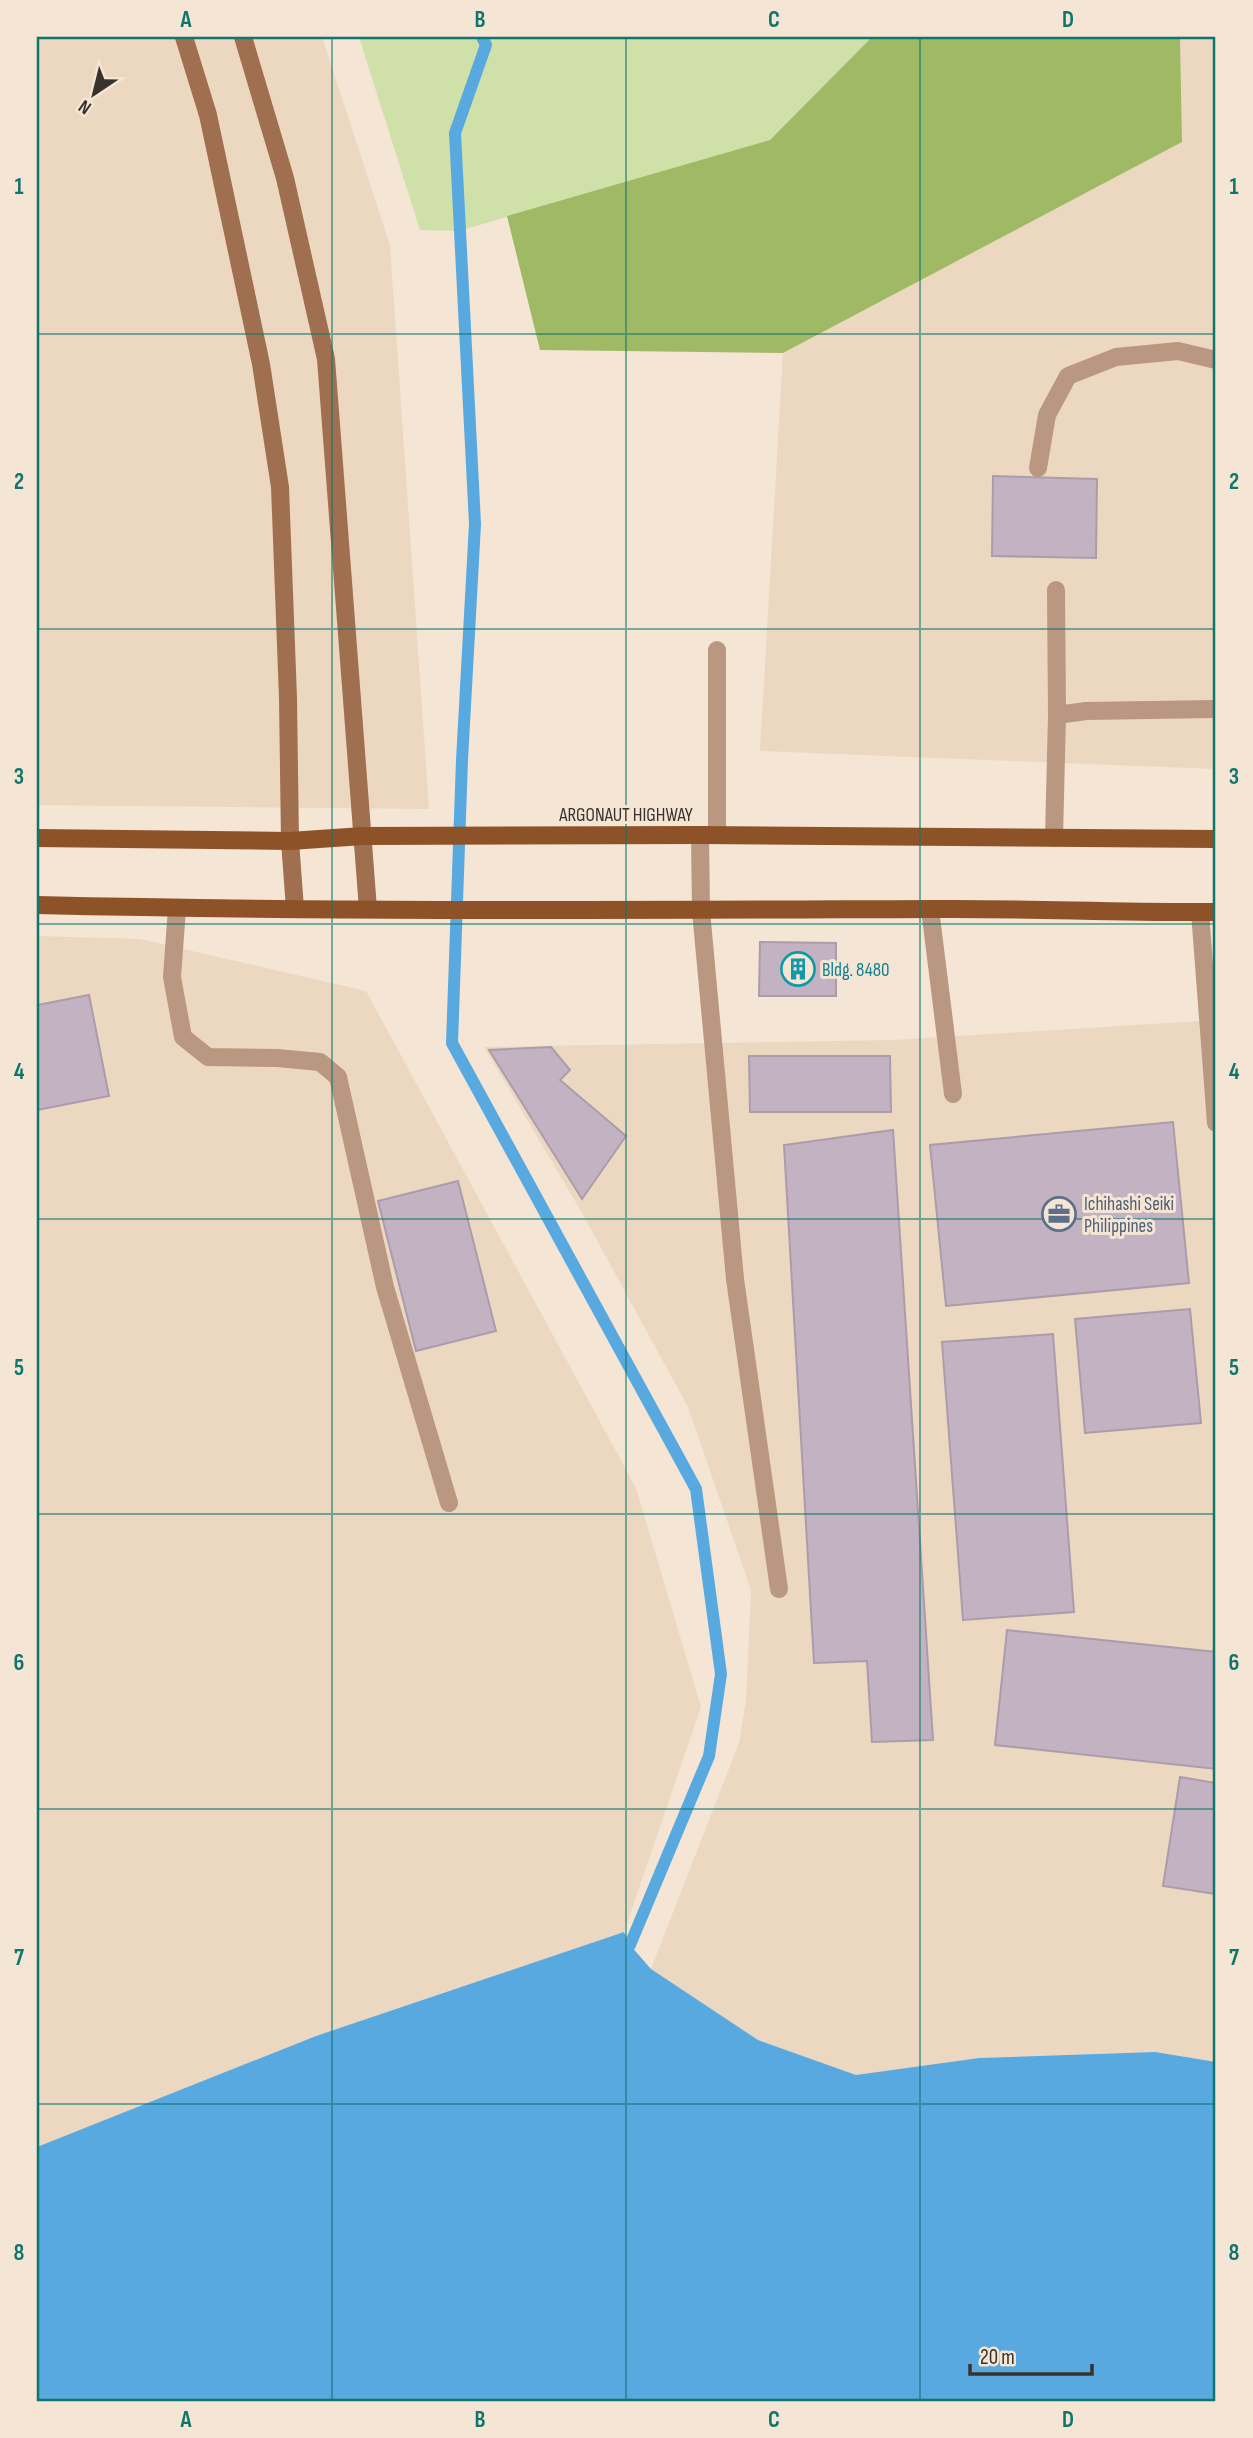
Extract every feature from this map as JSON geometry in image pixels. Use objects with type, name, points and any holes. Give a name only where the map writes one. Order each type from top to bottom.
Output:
[{"type":"main road","name":"ARGONAUT HIGHWAY","points":[[37,838],[290,841],[363,836],[708,835],[1216,839]]},
{"type":"main road","points":[[37,905],[295,909],[1208,912]]},
{"type":"street","points":[[184,37],[211,128],[261,364],[280,487],[290,841],[295,909]]},
{"type":"street","points":[[243,37],[285,178],[326,359],[368,909]]},
{"type":"lane","points":[[1038,468],[1047,415],[1068,376],[1116,357],[1178,351],[1216,359]]},
{"type":"lane","points":[[1054,838],[1056,590]]},
{"type":"lane","points":[[717,650],[708,835],[701,911],[735,1279],[779,1589]]},
{"type":"lane","points":[[1057,715],[1086,711],[1216,709]]},
{"type":"lane","points":[[177,908],[172,977],[183,1037],[208,1057],[320,1062],[338,1077],[385,1287],[449,1503]]},
{"type":"lane","points":[[930,909],[953,1094]]},
{"type":"lane","points":[[1208,912],[1216,1123]]},
{"type":"shaded area","points":[[37,37],[322,37],[390,245],[429,809],[37,805]]},
{"type":"shaded area","points":[[1180,37],[1216,37],[1216,769],[760,751],[783,353],[1182,142]]},
{"type":"shaded area","points":[[37,936],[140,939],[366,991],[636,1488],[701,1707],[624,1932],[316,2036],[37,2147]]},
{"type":"shaded area","points":[[1216,1020],[1216,2062],[1155,2052],[979,2058],[856,2075],[758,2040],[651,1969],[739,1743],[746,1700],[751,1590],[688,1407],[581,1211],[484,1047],[893,1040]]},
{"type":"green space","points":[[359,37],[872,37],[770,140],[459,231],[420,230]]},
{"type":"green space","points":[[872,37],[1180,37],[1182,142],[783,353],[540,350],[507,216],[770,140]]},
{"type":"water","points":[[624,1932],[630,1945],[651,1969],[758,2040],[856,2075],[979,2058],[1155,2052],[1216,2062],[1216,2401],[37,2401],[37,2147],[316,2036]]},
{"type":"building","points":[[993,476],[1097,479],[1096,558],[992,556]]},
{"type":"building","name":"Bldg. 8480","points":[[760,942],[836,943],[836,996],[759,996]]},
{"type":"building","points":[[89,995],[109,1096],[37,1110],[37,1005]]},
{"type":"building","points":[[551,1047],[570,1070],[560,1080],[626,1136],[582,1199],[489,1050]]},
{"type":"building","points":[[749,1056],[890,1056],[891,1112],[750,1112]]},
{"type":"building","name":"Ichihashi Seiki Philippines","points":[[1173,1122],[1189,1283],[946,1306],[930,1145]]},
{"type":"building","points":[[893,1130],[933,1740],[872,1742],[867,1661],[814,1663],[784,1145]]},
{"type":"building","points":[[458,1181],[496,1331],[416,1351],[378,1201]]},
{"type":"building","points":[[1190,1309],[1201,1423],[1085,1433],[1075,1319]]},
{"type":"building","points":[[1053,1334],[1074,1612],[963,1620],[942,1342]]},
{"type":"building","points":[[1007,1630],[1216,1652],[1216,1769],[995,1745]]},
{"type":"building","points":[[1180,1777],[1216,1783],[1216,1894],[1163,1886]]},
{"type":"waterway","points":[[482,37],[486,45],[455,133],[475,524],[462,760],[452,1043],[696,1489],[721,1674],[709,1756],[630,1945]]},
{"type":"place","name":"Bldg. 8480","points":[[798,969]]},
{"type":"place","name":"Ichihashi Seiki Philippines","points":[[1059,1214]]}]
